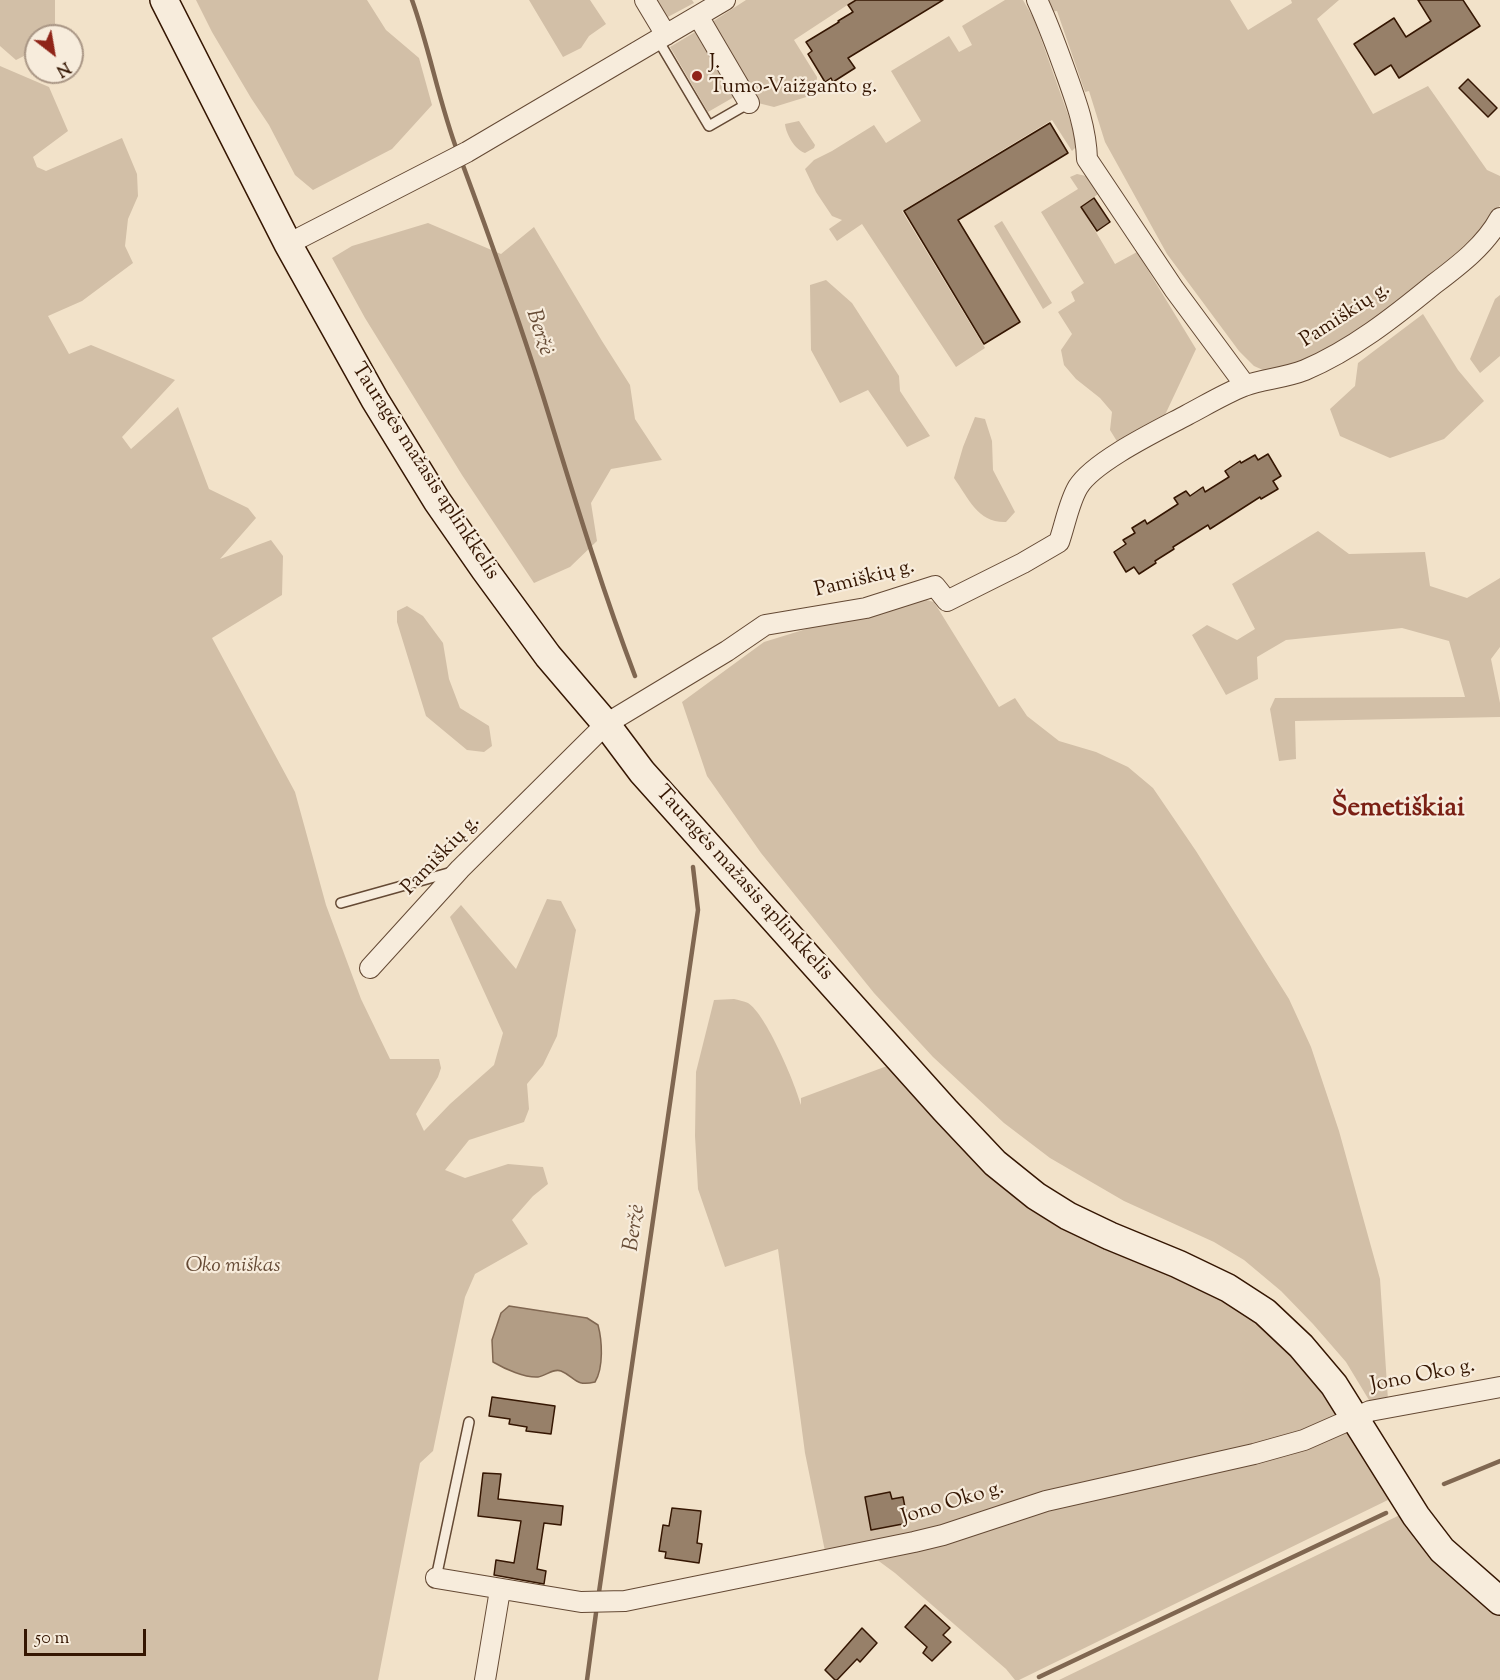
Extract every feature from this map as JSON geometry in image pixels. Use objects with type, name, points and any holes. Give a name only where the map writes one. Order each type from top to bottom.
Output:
[{"type":"main road","name":"Tauragės mažasis aplinkkelis","points":[[164,0],[288,244],[375,400],[437,501],[548,656],[606,724],[642,772],[995,1163],[1036,1196],[1068,1216],[1227,1288],[1264,1312],[1301,1346],[1334,1384],[1416,1516],[1442,1550],[1500,1601]]},
{"type":"street","points":[[645,0],[662,37]]},
{"type":"street","points":[[288,244],[467,152],[725,0]]},
{"type":"street","points":[[1037,0],[1079,108],[1087,140],[1087,159],[1174,289],[1245,386]]},
{"type":"street","points":[[698,16],[749,103]]},
{"type":"street","name":"Pamiškių g.","points":[[370,968],[460,870],[606,724],[727,651],[765,625],[866,608],[935,586],[947,601],[1023,563],[1059,542],[1078,487],[1091,471],[1150,435],[1245,386],[1292,375],[1356,343],[1456,267],[1479,247],[1500,218]]},
{"type":"street","name":"Jono Oko g.","points":[[436,1578],[581,1602],[625,1601],[943,1535],[1046,1501],[1254,1454],[1304,1440],[1355,1417],[1383,1408],[1500,1388]]},
{"type":"street","points":[[485,1680],[501,1590]]},
{"type":"lane","points":[[662,37],[709,126],[749,103]]},
{"type":"lane","points":[[341,903],[460,870]]},
{"type":"lane","points":[[436,1578],[469,1422]]},
{"type":"green space","points":[[0,0],[55,0],[55,24],[24,24],[24,56],[16,60],[0,46]]},
{"type":"green space","points":[[196,0],[367,0],[386,30],[419,58],[432,105],[392,149],[313,190],[295,175],[269,125],[212,32]]},
{"type":"green space","points":[[529,0],[590,0],[606,24],[589,36],[581,48],[563,57]]},
{"type":"green space","points":[[651,0],[692,0],[694,3],[664,19]]},
{"type":"green space","points":[[746,0],[855,0],[794,40],[817,77],[816,94],[774,107],[758,103],[712,22]]},
{"type":"green space","points":[[1005,0],[1023,0],[1034,19],[1072,126],[1076,139],[1075,148],[1072,151],[1052,120],[902,211],[985,348],[956,367],[862,224],[837,241],[829,229],[842,220],[832,216],[816,192],[805,169],[814,160],[874,125],[886,143],[921,121],[891,71],[949,36],[959,52],[972,45],[962,26]]},
{"type":"green space","points":[[1045,0],[1230,0],[1248,30],[1292,3],[1291,0],[1339,0],[1317,19],[1373,114],[1428,86],[1487,170],[1500,176],[1500,205],[1485,235],[1349,343],[1272,374],[1254,366],[1239,351],[1167,254],[1105,142],[1089,91],[1085,92],[1057,11],[1050,12]]},
{"type":"green space","points":[[695,32],[734,97],[708,112],[670,47]]},
{"type":"green space","name":"Oko miškas","points":[[0,66],[24,76],[24,84],[42,84],[49,87],[68,131],[33,157],[37,167],[46,171],[122,138],[137,174],[138,196],[128,219],[125,246],[133,263],[82,301],[48,316],[69,354],[91,345],[175,380],[122,437],[131,449],[178,407],[209,489],[248,508],[256,518],[220,559],[271,540],[283,556],[282,595],[212,638],[295,792],[326,905],[361,999],[390,1059],[439,1059],[441,1068],[438,1077],[416,1114],[424,1131],[450,1104],[494,1065],[503,1033],[450,917],[461,905],[516,969],[547,899],[561,901],[576,930],[557,1036],[543,1065],[527,1084],[529,1109],[524,1122],[469,1140],[445,1170],[465,1178],[508,1164],[543,1167],[548,1184],[533,1196],[512,1220],[528,1244],[475,1274],[465,1297],[433,1451],[420,1463],[378,1680],[0,1680]]},
{"type":"green space","points":[[799,121],[815,145],[805,153],[789,137],[785,124]]},
{"type":"green space","points":[[1077,174],[1086,176],[1098,194],[1081,207],[1115,264],[1137,252],[1196,349],[1164,417],[1118,443],[1110,430],[1112,412],[1064,365],[1061,350],[1072,334],[1058,312],[1075,301],[1071,292],[1084,283],[1041,212],[1078,189],[1070,177]]},
{"type":"green space","points":[[1002,221],[1052,303],[1043,309],[994,226]]},
{"type":"green space","points":[[428,223],[501,254],[534,227],[630,385],[635,419],[662,460],[611,469],[591,503],[597,541],[570,567],[534,583],[462,475],[365,318],[332,258],[352,246]]},
{"type":"green space","points":[[826,280],[852,303],[899,376],[900,391],[930,436],[907,447],[868,390],[840,403],[811,350],[810,285]]},
{"type":"green space","points":[[1500,295],[1500,356],[1480,373],[1470,359],[1495,299]]},
{"type":"green space","points":[[1423,314],[1458,370],[1484,401],[1444,439],[1390,458],[1340,436],[1330,409],[1355,386],[1358,363]]},
{"type":"green space","points":[[975,417],[985,419],[992,441],[993,470],[1015,512],[1006,522],[996,521],[981,514],[954,478]]},
{"type":"green space","points":[[1318,531],[1349,554],[1425,552],[1430,586],[1467,598],[1500,578],[1500,647],[1491,659],[1500,703],[1500,717],[1295,721],[1296,759],[1279,761],[1270,709],[1275,698],[1465,697],[1449,641],[1402,628],[1286,640],[1257,657],[1258,679],[1226,695],[1192,635],[1207,625],[1237,640],[1255,629],[1232,584]]},
{"type":"green space","points":[[923,599],[934,602],[999,707],[1015,698],[1027,716],[1059,741],[1096,752],[1128,767],[1153,788],[1196,851],[1289,999],[1311,1047],[1339,1131],[1380,1279],[1388,1400],[1372,1405],[1346,1362],[1313,1324],[1281,1291],[1244,1260],[1214,1242],[1124,1201],[1050,1158],[1004,1123],[933,1057],[874,993],[761,853],[707,776],[682,702],[764,642],[816,626],[879,614]]},
{"type":"green space","points":[[407,606],[423,616],[443,643],[449,679],[460,708],[489,726],[492,746],[484,752],[467,750],[426,716],[397,622],[397,611]]},
{"type":"green space","points":[[734,999],[748,1003],[763,1020],[793,1081],[801,1105],[801,1098],[887,1066],[941,1125],[1256,1322],[1288,1348],[1334,1404],[1392,1498],[1019,1680],[1015,1680],[1006,1669],[895,1573],[861,1548],[826,1556],[805,1453],[778,1249],[725,1267],[698,1189],[695,1136],[696,1072],[714,1000]]},
{"type":"green space","points":[[1404,1513],[1500,1610],[1500,1680],[1059,1680]]},
{"type":"shaded area","points":[[509,1306],[587,1318],[598,1325],[601,1354],[600,1369],[595,1382],[579,1382],[558,1370],[538,1377],[527,1376],[493,1362],[492,1340],[501,1313]]},
{"type":"building","points":[[856,0],[943,0],[848,58],[855,68],[833,82],[831,78],[825,82],[808,54],[812,51],[806,42],[853,12],[848,5]]},
{"type":"building","points":[[1418,0],[1463,0],[1480,26],[1399,78],[1391,65],[1375,75],[1354,44],[1394,18],[1406,37],[1431,21]]},
{"type":"building","points":[[1468,79],[1497,108],[1488,117],[1459,88]]},
{"type":"building","points":[[1050,123],[1068,153],[958,220],[1020,322],[984,344],[904,211]]},
{"type":"building","points":[[1094,198],[1110,222],[1097,231],[1081,207]]},
{"type":"building","points":[[1268,454],[1281,476],[1273,481],[1278,489],[1261,499],[1260,497],[1210,529],[1208,525],[1173,547],[1174,549],[1139,574],[1134,567],[1126,572],[1114,552],[1126,544],[1123,540],[1135,533],[1132,528],[1145,520],[1147,524],[1178,504],[1174,498],[1186,491],[1190,496],[1203,487],[1205,492],[1229,477],[1225,471],[1240,461],[1241,463],[1255,455],[1258,460]]},
{"type":"building","points":[[492,1397],[555,1406],[551,1434],[526,1431],[527,1427],[509,1424],[510,1419],[489,1416]]},
{"type":"building","points":[[483,1473],[501,1474],[498,1499],[563,1506],[561,1525],[544,1523],[537,1569],[546,1571],[544,1584],[494,1575],[496,1560],[514,1563],[521,1521],[478,1516]]},
{"type":"building","points":[[890,1492],[892,1499],[903,1497],[908,1523],[871,1530],[865,1497]]},
{"type":"building","points":[[672,1508],[701,1511],[697,1543],[702,1544],[699,1563],[665,1558],[666,1552],[659,1551],[663,1525],[669,1526]]},
{"type":"building","points":[[925,1605],[950,1628],[943,1635],[951,1642],[932,1661],[923,1653],[927,1647],[905,1627]]},
{"type":"building","points":[[862,1628],[877,1643],[860,1662],[857,1659],[835,1680],[825,1670]]},
{"type":"waterway","name":"Beržė","points":[[412,0],[458,153]]},
{"type":"waterway","name":"Beržė","points":[[461,160],[524,337],[598,572],[635,676]]},
{"type":"waterway","name":"Beržė","points":[[599,1592],[698,910],[693,867]]},
{"type":"waterway","points":[[1444,1484],[1500,1461]]},
{"type":"waterway","points":[[1039,1677],[1386,1513]]},
{"type":"waterway","name":"Beržė","points":[[587,1680],[596,1613]]},
{"type":"place","name":"J. Tumo-Vaižganto g.","points":[[697,76]]},
{"type":"district","name":"Šemetiškiai","points":[[1398,810]]}]
